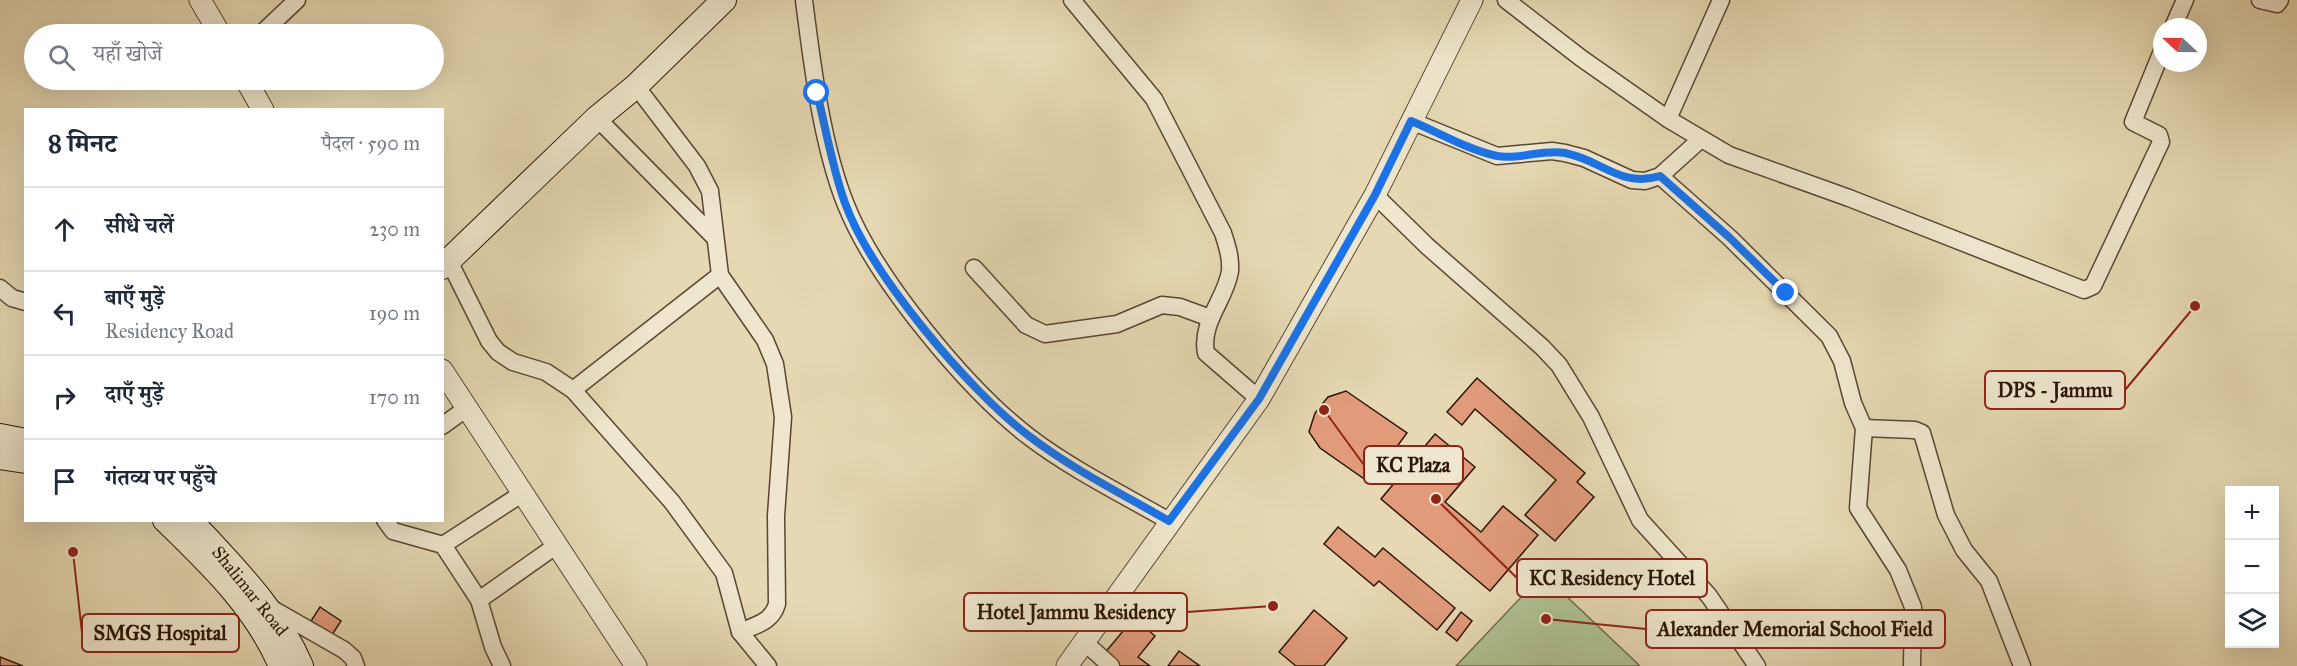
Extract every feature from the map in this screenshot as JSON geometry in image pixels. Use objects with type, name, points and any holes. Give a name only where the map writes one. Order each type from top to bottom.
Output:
[{"type":"main road","points":[[446,264],[597,118],[636,86],[724,0]]},
{"type":"main road","points":[[0,436],[24,441]]},
{"type":"main road","points":[[0,457],[24,461]]},
{"type":"main road","points":[[167,522],[225,580],[253,616],[273,648],[281,666]]},
{"type":"main road","name":"Shalimar Road","points":[[192,522],[267,605],[290,639],[302,666]]},
{"type":"street","points":[[200,0],[214,24]]},
{"type":"street","points":[[272,24],[297,0]]},
{"type":"street","points":[[804,0],[817,93],[836,173],[856,229],[876,263],[939,347],[1008,419],[1056,455],[1169,521]]},
{"type":"street","points":[[1072,0],[1154,99],[1223,233],[1230,252],[1230,273],[1210,318],[1205,337],[1206,353],[1259,399]]},
{"type":"street","points":[[1066,666],[1259,399],[1375,195],[1472,0]]},
{"type":"street","points":[[1506,0],[1581,58],[1668,118],[1729,155],[1849,198],[2084,290],[2093,286],[2161,142],[2159,135],[2133,122],[2153,72]]},
{"type":"street","points":[[1668,118],[1721,0]]},
{"type":"street","points":[[2177,18],[2185,0]]},
{"type":"street","points":[[2260,0],[2272,5],[2277,4],[2280,0]]},
{"type":"street","points":[[636,86],[697,166],[710,190],[720,275],[765,340],[775,364],[783,417],[777,516],[777,604],[775,611],[767,621],[740,632]]},
{"type":"street","points":[[252,90],[262,108]]},
{"type":"street","points":[[597,118],[715,238]]},
{"type":"street","points":[[1411,121],[1497,156],[1552,151],[1584,158],[1632,180],[1645,181],[1660,176],[1701,139]]},
{"type":"street","points":[[1660,176],[1730,238],[1829,336],[1842,361],[1852,403],[1864,428],[1858,508],[1907,587],[1913,607],[1912,666]]},
{"type":"street","points":[[1375,195],[1427,246],[1559,365],[1591,417],[1640,520],[1709,596],[1757,666]]},
{"type":"street","points":[[446,264],[467,294],[480,326],[498,352],[513,362],[546,372],[573,390],[672,502],[724,573],[740,632],[768,666]]},
{"type":"street","points":[[974,268],[1026,326],[1045,334],[1117,324],[1162,305],[1180,307],[1210,318]]},
{"type":"street","points":[[573,390],[720,275]]},
{"type":"street","points":[[0,288],[12,298],[24,301]]},
{"type":"street","points":[[444,373],[636,666]]},
{"type":"street","points":[[444,425],[467,408]]},
{"type":"street","points":[[1864,428],[1915,430],[1922,433],[1946,515],[1964,550],[1989,581],[2022,666]]},
{"type":"street","points":[[443,545],[523,493]]},
{"type":"street","points":[[386,522],[393,531],[443,545],[479,600],[493,647],[502,666]]},
{"type":"street","points":[[479,600],[557,545]]},
{"type":"street","points":[[267,605],[344,650],[353,658],[356,666]]},
{"type":"street","points":[[1083,641],[1111,666]]},
{"type":"green space","points":[[1543,574],[1639,665],[1456,666]]},
{"type":"building","points":[[1477,378],[1585,473],[1577,482],[1594,497],[1555,541],[1525,515],[1556,480],[1475,409],[1462,425],[1447,412]]},
{"type":"building","points":[[1346,391],[1407,433],[1370,483],[1320,448],[1309,432],[1315,413],[1328,397]]},
{"type":"building","points":[[1435,434],[1475,467],[1445,502],[1481,532],[1503,506],[1538,535],[1490,591],[1381,499]]},
{"type":"building","points":[[1338,527],[1375,557],[1383,548],[1455,608],[1437,630],[1379,581],[1374,586],[1324,544]]},
{"type":"building","points":[[320,607],[341,621],[332,635],[311,621]]},
{"type":"building","points":[[1314,610],[1347,638],[1324,666],[1296,666],[1279,652]]},
{"type":"building","points":[[1461,612],[1472,621],[1457,641],[1446,632]]},
{"type":"building","points":[[1134,618],[1155,636],[1138,657],[1150,666],[1117,666],[1103,655]]},
{"type":"building","points":[[1179,651],[1200,666],[1168,666]]},
{"type":"building","points":[[0,657],[23,666],[0,666]]},
{"type":"place","name":"DPS - Jammu","points":[[2195,306]]},
{"type":"place","name":"KC Plaza","points":[[1324,410]]},
{"type":"place","name":"KC Residency Hotel","points":[[1436,499]]},
{"type":"place","name":"SMGS Hospital","points":[[73,552]]},
{"type":"place","name":"Hotel Jammu Residency","points":[[1273,606]]},
{"type":"place","name":"Alexander Memorial School Field","points":[[1546,619]]},
{"type":"route","points":[[817,93],[836,173],[856,229],[876,263],[939,347],[1008,419],[1029,436],[1056,455],[1169,521],[1259,399],[1375,195],[1411,121],[1497,156],[1552,151],[1584,158],[1632,180],[1645,181],[1660,176],[1730,238],[1786,293]]}]
